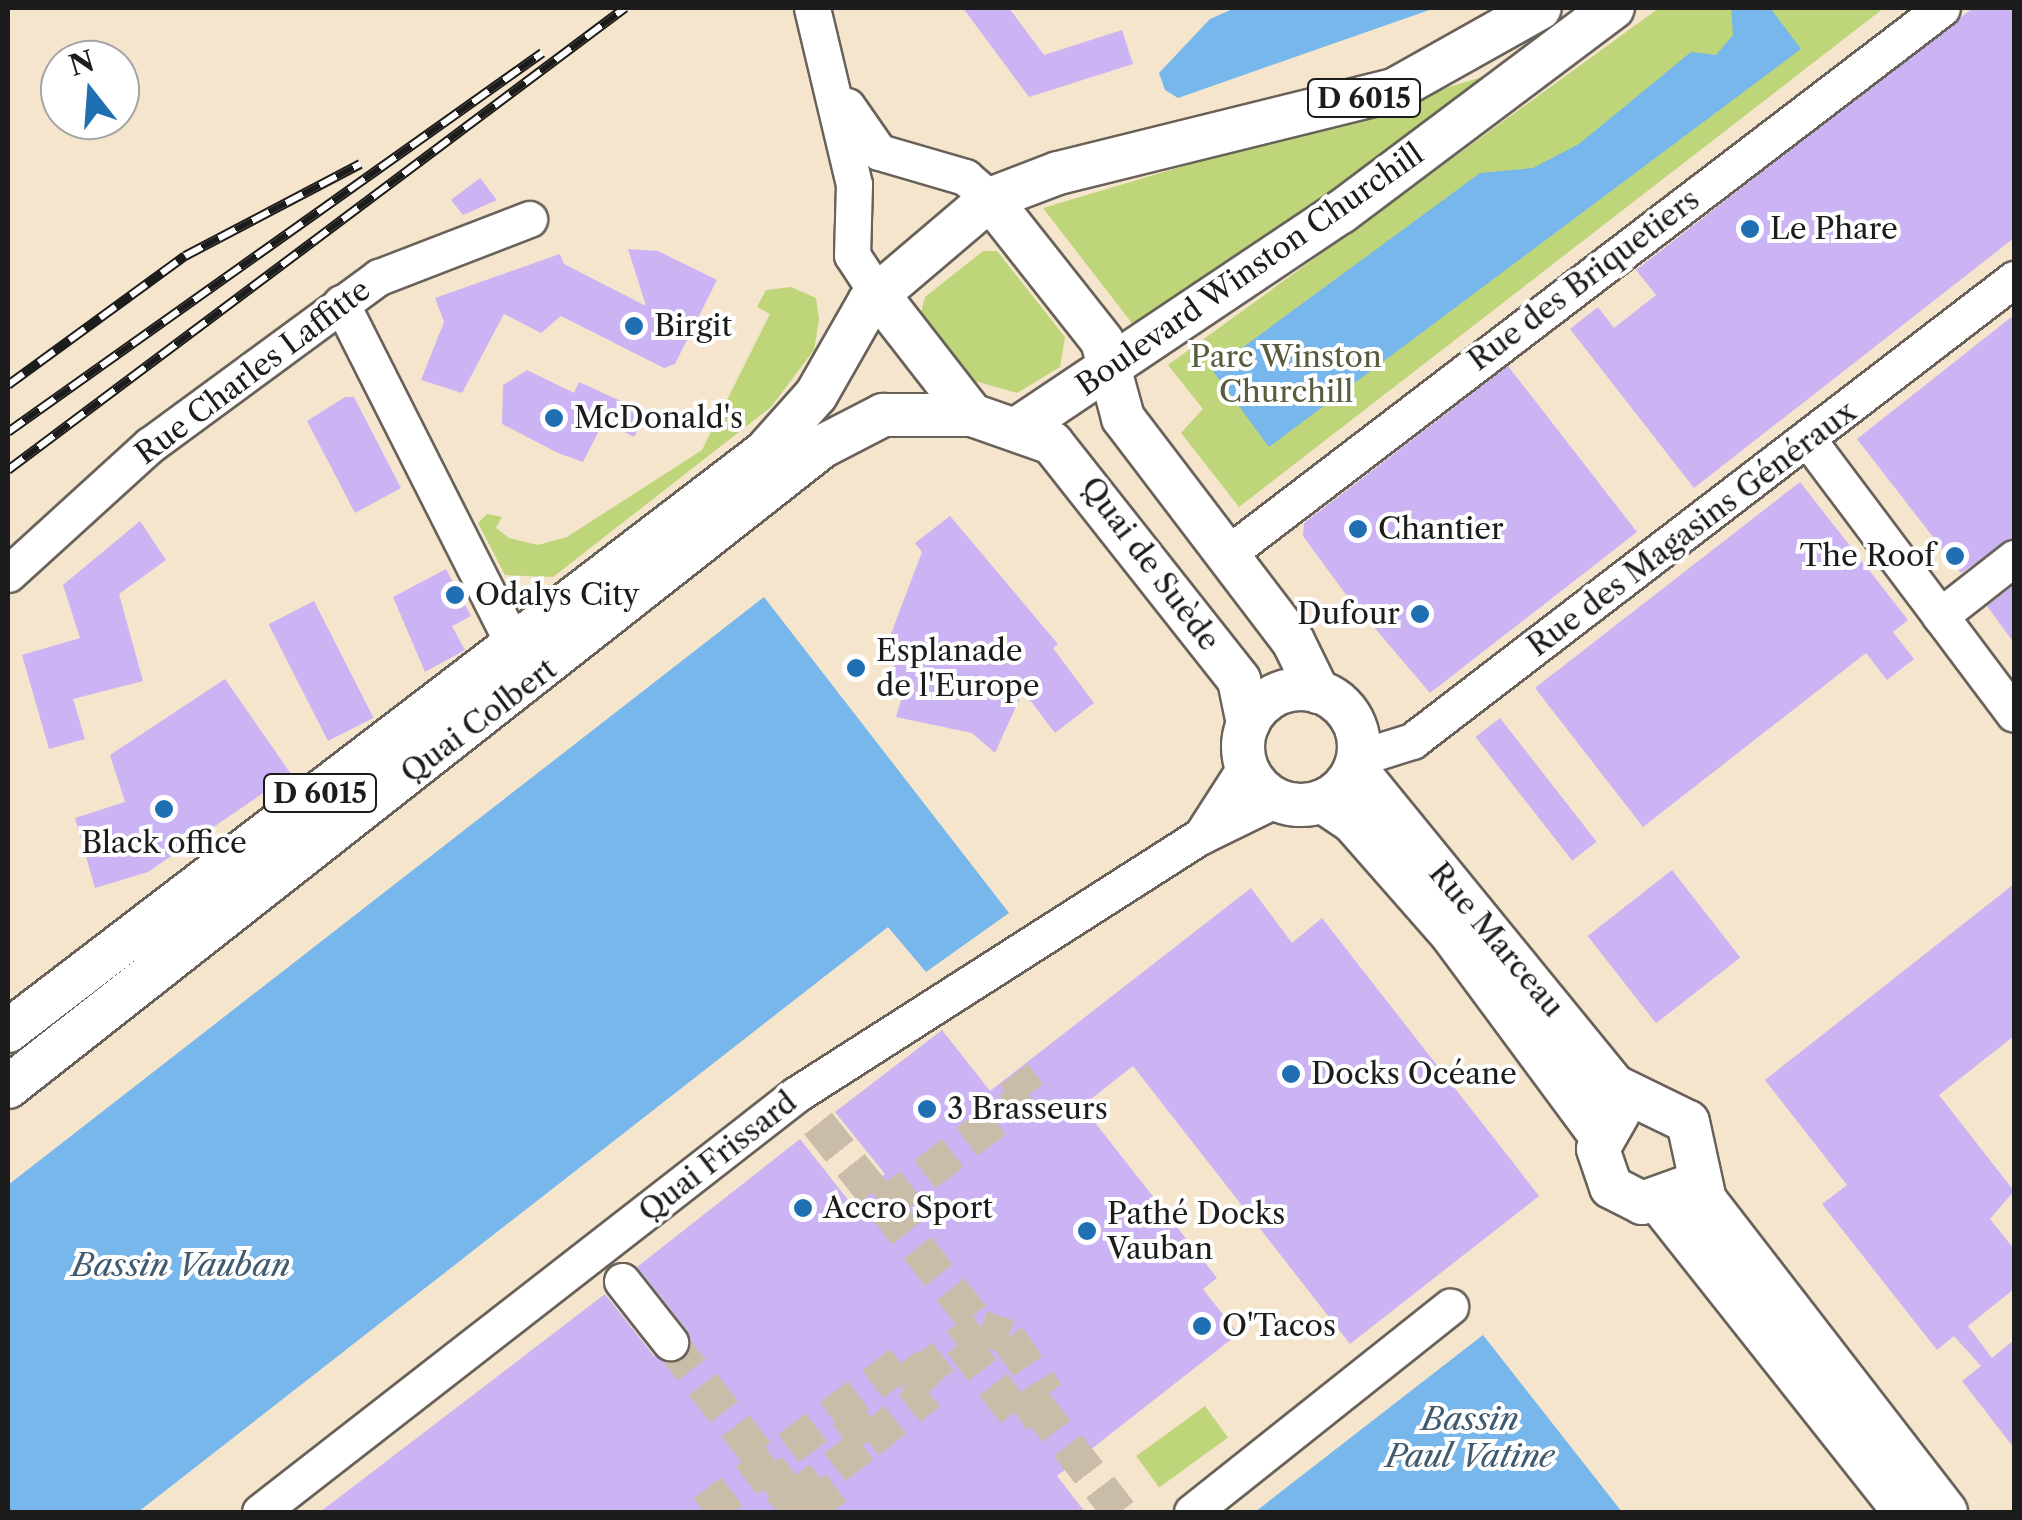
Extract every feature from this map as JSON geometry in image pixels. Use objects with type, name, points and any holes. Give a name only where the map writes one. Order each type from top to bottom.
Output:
[{"type":"main road","name":"D 6015","points":[[877,293],[977,188],[1058,173],[1394,90],[1540,8]]},
{"type":"main road","name":"Boulevard Winston Churchill","points":[[1020,426],[1112,372],[1613,8]]},
{"type":"main road","points":[[977,188],[1102,341],[1123,418],[1293,641],[1318,692],[1346,710],[1357,763],[1322,801],[1277,799],[1246,766],[1248,724],[1274,696],[1318,692]]},
{"type":"main road","points":[[877,293],[972,415],[1020,426]]},
{"type":"main road","name":"Quai Colbert","points":[[8,1031],[764,452],[816,395],[877,293]]},
{"type":"main road","name":"Quai Colbert","points":[[8,1087],[571,652],[856,426],[906,411],[972,415]]},
{"type":"main road","name":"Quai de Suède","points":[[1020,426],[1092,483],[1239,680],[1248,724]]},
{"type":"main road","name":"Rue Marceau","points":[[1357,763],[1614,1086],[1644,1104],[1688,1122],[1706,1200],[1946,1512]]},
{"type":"main road","name":"Rue Marceau","points":[[1322,801],[1352,821],[1452,935],[1601,1136],[1599,1163],[1611,1187],[1659,1202]]},
{"type":"main road","points":[[1601,1136],[1618,1114],[1644,1104]]},
{"type":"main road","points":[[1698,1161],[1684,1188],[1659,1202],[1905,1512]]},
{"type":"street","points":[[812,8],[838,92],[854,184],[850,244],[877,293]]},
{"type":"street","name":"Rue des Briquetiers","points":[[1226,554],[1942,8]]},
{"type":"street","points":[[838,92],[879,152],[977,188]]},
{"type":"street","name":"Rue Charles Laffitte","points":[[8,574],[150,445],[341,303],[379,278],[529,219]]},
{"type":"street","name":"Rue des Magasins Généraux","points":[[1357,763],[1412,741],[1809,441],[2014,279]]},
{"type":"street","points":[[341,303],[518,641],[523,665],[510,696]]},
{"type":"street","points":[[1809,441],[2014,714]]},
{"type":"street","points":[[1940,616],[2014,558]]},
{"type":"street","points":[[518,641],[550,658],[571,652]]},
{"type":"street","name":"Quai Frissard","points":[[1201,836],[1246,766]]},
{"type":"street","name":"Quai Frissard","points":[[260,1512],[797,1094],[1201,836],[1277,799]]},
{"type":"street","points":[[622,1281],[670,1342]]},
{"type":"street","points":[[1192,1512],[1450,1307]]},
{"type":"green space","name":"Parc Winston Churchill","points":[[1659,8],[1884,8],[1239,507],[1181,433],[1203,409],[1168,365]]},
{"type":"green space","points":[[1489,75],[1138,331],[1043,208]]},
{"type":"green space","points":[[983,251],[997,251],[1065,337],[1060,367],[1017,393],[975,381],[921,313],[925,297]]},
{"type":"green space","points":[[791,287],[816,298],[819,320],[814,350],[771,407],[553,577],[505,575],[478,523],[487,514],[502,517],[496,528],[509,538],[538,545],[567,537],[702,450],[770,314],[757,307],[766,290]]},
{"type":"green space","points":[[1205,1406],[1228,1438],[1159,1488],[1136,1456]]},
{"type":"water","points":[[1235,8],[1435,8],[1178,98],[1165,90],[1159,73],[1210,19]]},
{"type":"water","points":[[1731,8],[1770,8],[1801,49],[1269,447],[1212,370],[1480,173],[1533,168],[1579,144],[1691,52],[1716,55],[1733,35]]},
{"type":"water","name":"Bassin Vauban","points":[[764,597],[1009,913],[926,972],[888,927],[138,1512],[8,1512],[8,1185]]},
{"type":"water","name":"Bassin Paul Vatine","points":[[1483,1335],[1622,1512],[1255,1512]]},
{"type":"building","points":[[963,8],[1009,8],[1044,55],[1122,30],[1133,64],[1029,97]]},
{"type":"building","points":[[1973,8],[2014,8],[2014,238],[1694,488],[1570,329],[1598,307],[1614,328],[1656,295],[1636,270]]},
{"type":"building","points":[[480,178],[497,200],[463,215],[451,200]]},
{"type":"building","points":[[628,249],[658,251],[717,280],[675,364],[664,368],[561,316],[541,333],[504,314],[462,393],[421,380],[444,322],[435,298],[560,254],[564,264],[646,306]]},
{"type":"building","points":[[2014,315],[2014,537],[1961,573],[1857,439]]},
{"type":"building","points":[[1508,366],[1637,532],[1430,693],[1344,592],[1303,536],[1304,523]]},
{"type":"building","name":"McDonald's","points":[[527,370],[574,393],[579,382],[647,413],[634,437],[604,421],[583,462],[502,424],[503,385]]},
{"type":"building","points":[[345,397],[354,397],[401,488],[355,513],[307,421]]},
{"type":"building","points":[[1800,482],[1908,620],[1893,632],[1914,659],[1887,680],[1866,653],[1643,827],[1535,688]]},
{"type":"building","points":[[950,516],[1058,644],[1053,648],[1094,703],[1055,733],[1023,691],[995,753],[972,733],[896,717],[906,684],[889,679],[903,644],[889,639],[922,552],[915,543]]},
{"type":"building","points":[[140,521],[166,560],[119,594],[143,681],[73,699],[85,739],[49,749],[22,655],[80,638],[63,585]]},
{"type":"building","points":[[446,569],[471,616],[452,626],[465,650],[425,672],[393,597]]},
{"type":"building","points":[[2014,585],[2014,643],[1987,606]]},
{"type":"building","points":[[314,601],[373,718],[328,741],[269,624]]},
{"type":"building","points":[[225,679],[291,774],[148,872],[95,888],[75,818],[125,802],[110,755]]},
{"type":"building","points":[[1500,718],[1597,842],[1572,861],[1476,737]]},
{"type":"building","points":[[1672,870],[1740,957],[1656,1023],[1588,936]]},
{"type":"building","points":[[2014,884],[2014,1036],[1939,1095],[2014,1191],[1990,1219],[2014,1249],[2014,1289],[1968,1326],[1992,1358],[2014,1340],[2014,1448],[1962,1381],[1981,1366],[1954,1336],[1937,1350],[1822,1204],[1847,1185],[1765,1080]]},
{"type":"building","points":[[1251,888],[1292,943],[1322,918],[1539,1196],[1350,1344],[1133,1066],[1082,1106],[1217,1278],[1203,1289],[1238,1334],[1057,1476],[1085,1512],[320,1512],[605,1294],[654,1356],[682,1359],[687,1330],[637,1267],[800,1139],[849,1201],[885,1174],[835,1112],[942,1030],[990,1091]]},
{"type":"tunnel","points":[[883,1206],[1029,1094],[1014,1074]]},
{"type":"tunnel","points":[[818,1123],[981,1327],[1008,1337],[1047,1394],[1035,1403]]},
{"type":"tunnel","points":[[704,1512],[903,1361],[915,1377],[981,1327]]},
{"type":"tunnel","points":[[670,1342],[793,1499],[778,1512]]},
{"type":"tunnel","points":[[961,1342],[1017,1415],[1035,1403],[1120,1512]]},
{"type":"tunnel","points":[[868,1441],[929,1392],[915,1377]]},
{"type":"tunnel","points":[[793,1499],[868,1441],[842,1408]]},
{"type":"tunnel","points":[[812,1484],[832,1512]]},
{"type":"railway","points":[[8,470],[625,8]]},
{"type":"railway","points":[[8,432],[542,53]]},
{"type":"railway","points":[[8,385],[185,256],[360,164]]},
{"type":"place","name":"Le Phare","points":[[1750,229]]},
{"type":"place","name":"Birgit","points":[[634,326]]},
{"type":"place","name":"McDonald's","points":[[554,418]]},
{"type":"place","name":"Chantier","points":[[1358,529]]},
{"type":"place","name":"The Roof","points":[[1955,556]]},
{"type":"place","name":"Odalys City","points":[[455,595]]},
{"type":"place","name":"Dufour","points":[[1420,614]]},
{"type":"place","name":"Esplanade de l'Europe","points":[[856,668]]},
{"type":"place","name":"Black office","points":[[164,809]]},
{"type":"place","name":"Docks Océane","points":[[1291,1074]]},
{"type":"place","name":"3 Brasseurs","points":[[927,1109]]},
{"type":"place","name":"Accro Sport","points":[[803,1208]]},
{"type":"place","name":"Pathé Docks Vauban","points":[[1087,1231]]},
{"type":"place","name":"O'Tacos","points":[[1202,1326]]}]
